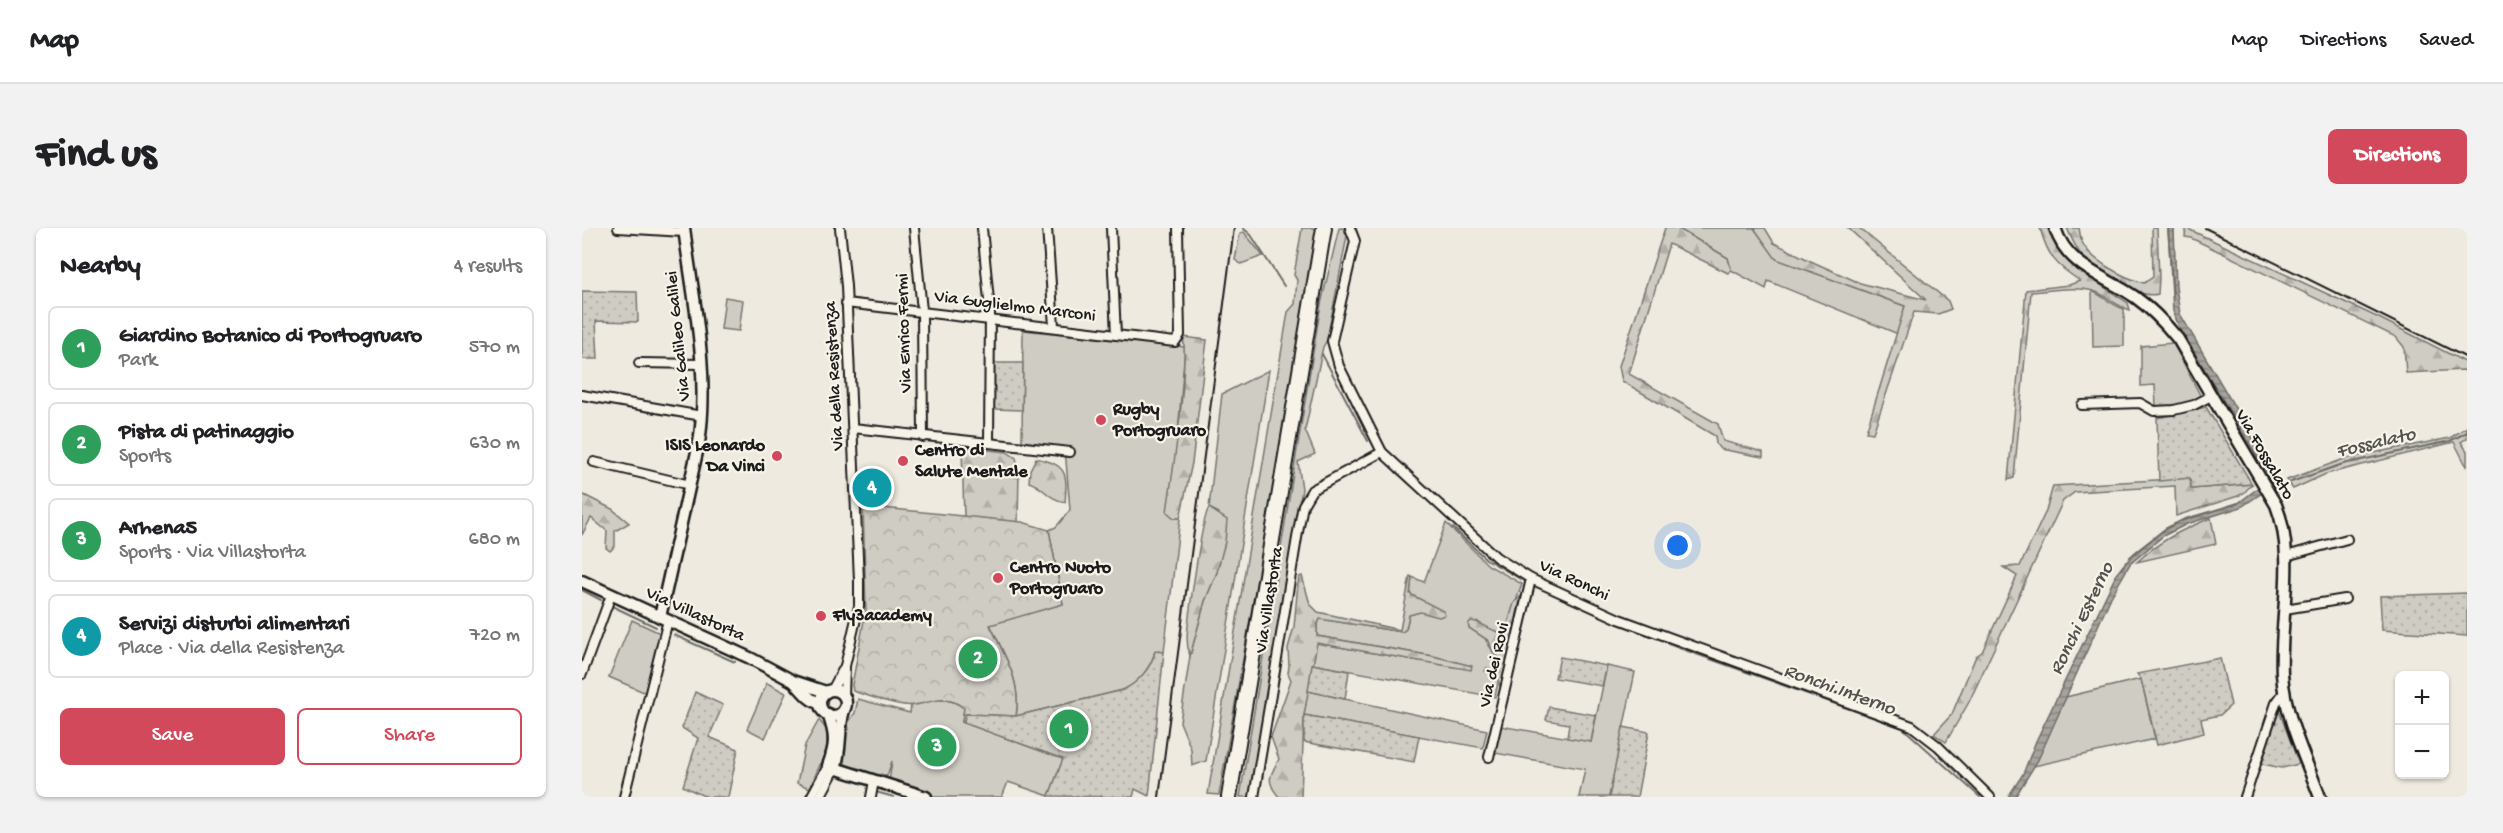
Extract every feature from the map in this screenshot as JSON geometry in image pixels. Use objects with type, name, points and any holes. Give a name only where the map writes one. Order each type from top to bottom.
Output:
[{"type":"highway","points":[[1229,796],[1324,228]]},
{"type":"street","points":[[618,228],[684,230]]},
{"type":"street","name":"Via della Resistenza","points":[[840,228],[853,428],[859,593],[845,666]]},
{"type":"street","name":"Via Enrico Fermi","points":[[914,228],[922,311],[923,437]]},
{"type":"street","points":[[982,228],[990,320],[989,442]]},
{"type":"street","points":[[1047,228],[1054,326]]},
{"type":"street","points":[[1111,228],[1116,335]]},
{"type":"street","name":"Via Guglielmo Marconi","points":[[846,303],[1054,326],[1170,342],[1178,340],[1180,335],[1178,228]]},
{"type":"street","name":"Via Ronchi","points":[[1350,228],[1354,241],[1338,309],[1333,349],[1339,366],[1382,452],[1496,557],[1531,579],[1619,619],[1912,726],[1938,746],[1990,797]]},
{"type":"street","name":"Via Fossalato","points":[[2055,228],[2064,249],[2085,267],[2134,296],[2163,319],[2178,339],[2276,505],[2285,534],[2286,556],[2282,671],[2284,692],[2294,729],[2320,797]]},
{"type":"street","points":[[2062,228],[2085,267]]},
{"type":"street","name":"Via Galileo Galilei","points":[[664,618],[702,416],[701,364],[684,230]]},
{"type":"street","points":[[639,363],[701,364]]},
{"type":"street","points":[[582,395],[702,416]]},
{"type":"street","points":[[2082,405],[2140,403],[2154,411],[2174,410],[2194,405],[2211,396]]},
{"type":"street","points":[[853,428],[1070,452]]},
{"type":"street","name":"Via Villastorta","points":[[1254,797],[1303,505],[1312,490],[1382,452]]},
{"type":"street","points":[[594,462],[690,485]]},
{"type":"street","points":[[2286,556],[2347,539]]},
{"type":"street","name":"Via dei Rovi","points":[[1489,757],[1531,579]]},
{"type":"street","name":"Via Villastorta","points":[[582,581],[793,681]]},
{"type":"street","points":[[582,674],[611,595]]},
{"type":"street","points":[[2285,609],[2345,599]]},
{"type":"street","points":[[624,797],[664,618]]},
{"type":"street","points":[[820,703],[845,666]]},
{"type":"street","points":[[819,797],[841,747],[840,720],[844,710],[845,666]]},
{"type":"street","points":[[793,681],[839,692],[844,697]]},
{"type":"street","points":[[793,681],[816,703],[820,703]]},
{"type":"street","points":[[2245,797],[2276,703],[2284,692]]},
{"type":"street","points":[[811,797],[818,785],[825,781],[832,768],[838,746],[828,714],[822,710],[820,703]]},
{"type":"street","points":[[828,714],[838,714],[844,710]]},
{"type":"street","points":[[832,768],[926,797]]},
{"type":"street","points":[[871,797],[874,781]]},
{"type":"green space","points":[[1302,228],[1319,228],[1219,795],[1208,794],[1288,312],[1295,304],[1297,280],[1294,275]]},
{"type":"green space","points":[[1339,228],[1343,228],[1347,236],[1327,340],[1323,347],[1305,430],[1315,454],[1298,462],[1302,489],[1251,797],[1240,797],[1321,304]]},
{"type":"green space","points":[[1665,228],[1677,228],[1728,258],[1731,270],[1728,273],[1669,244],[1629,374],[1718,424],[1723,441],[1763,452],[1763,457],[1720,449],[1716,444],[1715,436],[1622,381],[1619,366]]},
{"type":"green space","points":[[1677,228],[1754,228],[1777,259],[1905,306],[1898,334],[1768,281],[1766,289],[1731,270],[1728,258]]},
{"type":"green space","points":[[1754,228],[1765,228],[1774,243],[1860,283],[1926,300],[1848,228],[1859,228],[1948,301],[1951,309],[1938,314],[1914,312],[1873,433],[1866,432],[1905,306],[1776,259]]},
{"type":"green space","points":[[2040,228],[2048,228],[2063,253],[2072,262],[2092,279],[2128,303],[2130,310],[2093,291],[2070,289],[2031,292],[2014,478],[2008,480],[2026,290],[2069,285],[2080,281],[2054,259],[2046,246]]},
{"type":"green space","points":[[2067,228],[2079,228],[2080,237],[2086,249],[2100,262],[2118,273],[2144,283],[2153,277],[2152,228],[2157,228],[2158,294],[2150,295],[2130,289],[2098,270],[2080,254]]},
{"type":"green space","points":[[2186,228],[2381,319],[2467,363],[2467,372],[2463,370],[2406,373],[2404,347],[2396,337],[2185,237]]},
{"type":"green space","points":[[1244,232],[1263,256],[1241,264],[1235,260],[1240,233]]},
{"type":"green space","points":[[582,291],[637,292],[638,322],[596,321],[598,359],[582,359]]},
{"type":"green space","points":[[2092,291],[2124,309],[2124,346],[2093,347]]},
{"type":"green space","points":[[725,297],[743,300],[739,331],[721,329]]},
{"type":"green space","points":[[1023,330],[1185,347],[1176,458],[1170,494],[1174,518],[1180,518],[1164,652],[1155,651],[1144,674],[1123,690],[1016,716],[1014,680],[990,624],[1063,604],[1049,530],[1056,527],[1070,510],[1065,448],[1022,441]]},
{"type":"green space","points":[[1183,337],[1207,340],[1192,463],[1180,518],[1174,518],[1167,512],[1182,399]]},
{"type":"green space","points":[[2173,343],[2201,397],[2181,406],[2156,407],[2155,385],[2141,386],[2141,346]]},
{"type":"green space","points":[[994,363],[1023,363],[1022,410],[994,409]]},
{"type":"green space","points":[[1269,370],[1206,761],[1192,766],[1191,749],[1180,722],[1190,656],[1205,601],[1217,572],[1219,513],[1209,508],[1222,394]]},
{"type":"green space","points":[[2206,407],[2252,484],[2191,489],[2190,478],[2159,481],[2157,418]]},
{"type":"green space","points":[[2467,427],[2467,438],[2461,442],[2467,451],[2467,467],[2454,442],[2326,474],[2293,489],[2287,480],[2347,458],[2450,438]]},
{"type":"green space","points":[[962,447],[1007,452],[1016,458],[1019,470],[1018,522],[964,518]]},
{"type":"green space","points":[[1036,458],[1053,463],[1063,471],[1066,483],[1065,502],[1054,498],[1029,482],[1030,470]]},
{"type":"green space","points":[[2190,478],[2192,489],[2252,484],[2238,496],[2176,516],[2175,486],[2075,492],[2063,501],[1969,702],[1946,742],[1934,734],[1952,714],[1976,656],[1982,652],[2017,576],[2003,567],[2020,566],[2046,511],[2053,486]]},
{"type":"green space","points":[[582,494],[612,509],[629,523],[615,531],[615,546],[610,551],[606,548],[607,531],[591,518],[582,535]]},
{"type":"green space","points":[[863,506],[1022,522],[1049,530],[1063,604],[990,625],[1014,680],[1016,716],[966,714],[964,723],[962,722],[964,708],[947,700],[904,705],[853,691],[852,685],[866,610]]},
{"type":"green space","points":[[1209,508],[1227,520],[1225,542],[1217,572],[1205,601],[1190,656],[1187,637],[1190,611],[1199,547]]},
{"type":"green space","points":[[2211,518],[2216,544],[2137,562],[2172,536]]},
{"type":"green space","points":[[1446,523],[1488,565],[1522,584],[1505,633],[1486,629],[1478,622],[1487,643],[1502,660],[1498,670],[1487,668],[1489,673],[1495,674],[1499,679],[1495,697],[1312,664],[1316,643],[1455,667],[1471,666],[1433,656],[1317,636],[1320,619],[1402,632],[1406,629],[1409,615],[1420,612],[1422,601],[1410,594],[1412,577],[1424,582]]},
{"type":"green space","points":[[1302,576],[1310,604],[1318,612],[1400,630],[1410,576],[1412,577],[1410,594],[1443,611],[1445,615],[1439,617],[1420,612],[1409,615],[1406,629],[1402,632],[1320,619],[1317,636],[1433,656],[1472,666],[1471,670],[1317,643],[1304,715],[1301,797],[1279,797],[1270,782],[1271,774],[1279,759],[1271,737],[1291,680],[1288,673],[1288,648],[1294,627],[1299,577]]},
{"type":"green space","points":[[2467,593],[2467,636],[2382,630],[2380,596]]},
{"type":"green space","points":[[1521,596],[1501,689],[1496,674],[1485,671],[1487,668],[1498,670],[1502,660],[1493,653],[1489,641],[1469,628],[1468,624],[1471,621],[1476,622],[1505,633],[1514,603]]},
{"type":"green space","points":[[632,620],[660,633],[646,693],[609,677]]},
{"type":"green space","points":[[1155,651],[1164,652],[1149,796],[1135,789],[1133,797],[1049,796],[1063,759],[964,723],[965,714],[1016,716],[1123,690],[1144,674]]},
{"type":"green space","points":[[1560,657],[1607,666],[1602,686],[1555,678]]},
{"type":"green space","points":[[2220,658],[2231,705],[2220,715],[2201,719],[2204,733],[2157,745],[2141,679],[2137,674]]},
{"type":"green space","points":[[1312,664],[1349,671],[1345,699],[1308,691]]},
{"type":"green space","points":[[1607,666],[1635,672],[1609,797],[1579,797],[1585,769],[1495,753],[1501,726],[1591,742]]},
{"type":"green space","points":[[2141,679],[2155,739],[2034,766],[2066,697]]},
{"type":"green space","points":[[767,683],[786,693],[765,738],[747,729]]},
{"type":"green space","points":[[1308,691],[1487,730],[1483,748],[1304,715]]},
{"type":"green space","points":[[695,692],[723,705],[709,737],[738,749],[728,797],[706,797],[683,786],[698,738],[682,728]]},
{"type":"green space","points":[[858,699],[910,713],[911,705],[925,702],[945,700],[958,704],[964,708],[962,722],[1063,759],[1049,796],[1008,782],[1002,797],[936,797],[889,782],[892,761],[887,776],[881,774],[879,776],[846,765],[844,761],[846,731],[849,730],[848,723],[855,713]]},
{"type":"green space","points":[[1549,707],[1596,715],[1591,742],[1567,738],[1569,724],[1546,720]]},
{"type":"green space","points":[[2278,708],[2299,764],[2282,768],[2262,764]]},
{"type":"green space","points":[[1304,715],[1419,736],[1414,762],[1304,742]]},
{"type":"green space","points":[[819,720],[827,730],[827,748],[810,788],[797,783],[805,745]]},
{"type":"green space","points":[[1623,727],[1649,732],[1637,797],[1609,797]]},
{"type":"shaded area","points":[[2168,228],[2174,228],[2176,287],[2180,314],[2277,479],[2278,483],[2273,488],[2270,478],[2179,327],[2173,311]]},
{"type":"shaded area","points":[[2262,485],[2265,491],[2241,507],[2187,524],[2163,536],[2130,564],[2111,597],[2038,760],[2015,797],[2008,797],[2023,774],[2036,741],[2116,575],[2134,553],[2165,529],[2184,519],[2237,504]]},
{"type":"waterway","name":"Ronchi Interno","points":[[1243,228],[1251,235],[1284,286]]},
{"type":"waterway","name":"Ronchi Esterno","points":[[2168,228],[2173,297]]},
{"type":"waterway","name":"Ronchi Interno","points":[[1322,354],[1368,441]]},
{"type":"waterway","name":"Fossalato","points":[[2291,482],[2343,464],[2450,441],[2467,432]]},
{"type":"waterway","name":"Ronchi Interno","points":[[1396,472],[1425,497]]},
{"type":"waterway","name":"Ronchi Esterno","points":[[2181,521],[2238,503]]},
{"type":"waterway","name":"Ronchi Esterno","points":[[2130,557],[2165,529],[2175,524]]},
{"type":"waterway","name":"Ronchi Interno","points":[[1453,528],[1486,559],[1522,580]]},
{"type":"waterway","name":"Ronchi Esterno","points":[[2115,576],[2126,562]]},
{"type":"waterway","name":"Ronchi Esterno","points":[[582,590],[601,600]]},
{"type":"waterway","points":[[612,606],[656,627]]},
{"type":"waterway","name":"Ronchi Esterno","points":[[674,635],[735,662]]},
{"type":"waterway","name":"Ronchi Interno","points":[[1668,644],[1903,728],[1980,797]]},
{"type":"waterway","name":"Ronchi Esterno","points":[[876,792],[894,797]]},
{"type":"railway","points":[[1159,797],[1234,228]]},
{"type":"railway","points":[[2205,228],[2467,358]]},
{"type":"place","name":"Rugby Portogruaro","points":[[1101,420]]},
{"type":"place","name":"ISIS Leonardo Da Vinci","points":[[777,456]]},
{"type":"place","name":"Centro di Salute Mentale","points":[[903,461]]},
{"type":"place","name":"Servizi disturbi alimentari","points":[[872,488]]},
{"type":"place","name":"Centro Nuoto Portogruaro","points":[[998,578]]},
{"type":"place","name":"Fly3academy","points":[[821,616]]},
{"type":"place","name":"Pista di patinaggio","points":[[978,659]]},
{"type":"place","name":"Giardino Botanico di Portogruaro","points":[[1069,729]]},
{"type":"place","name":"Arhena5","points":[[937,747]]}]
